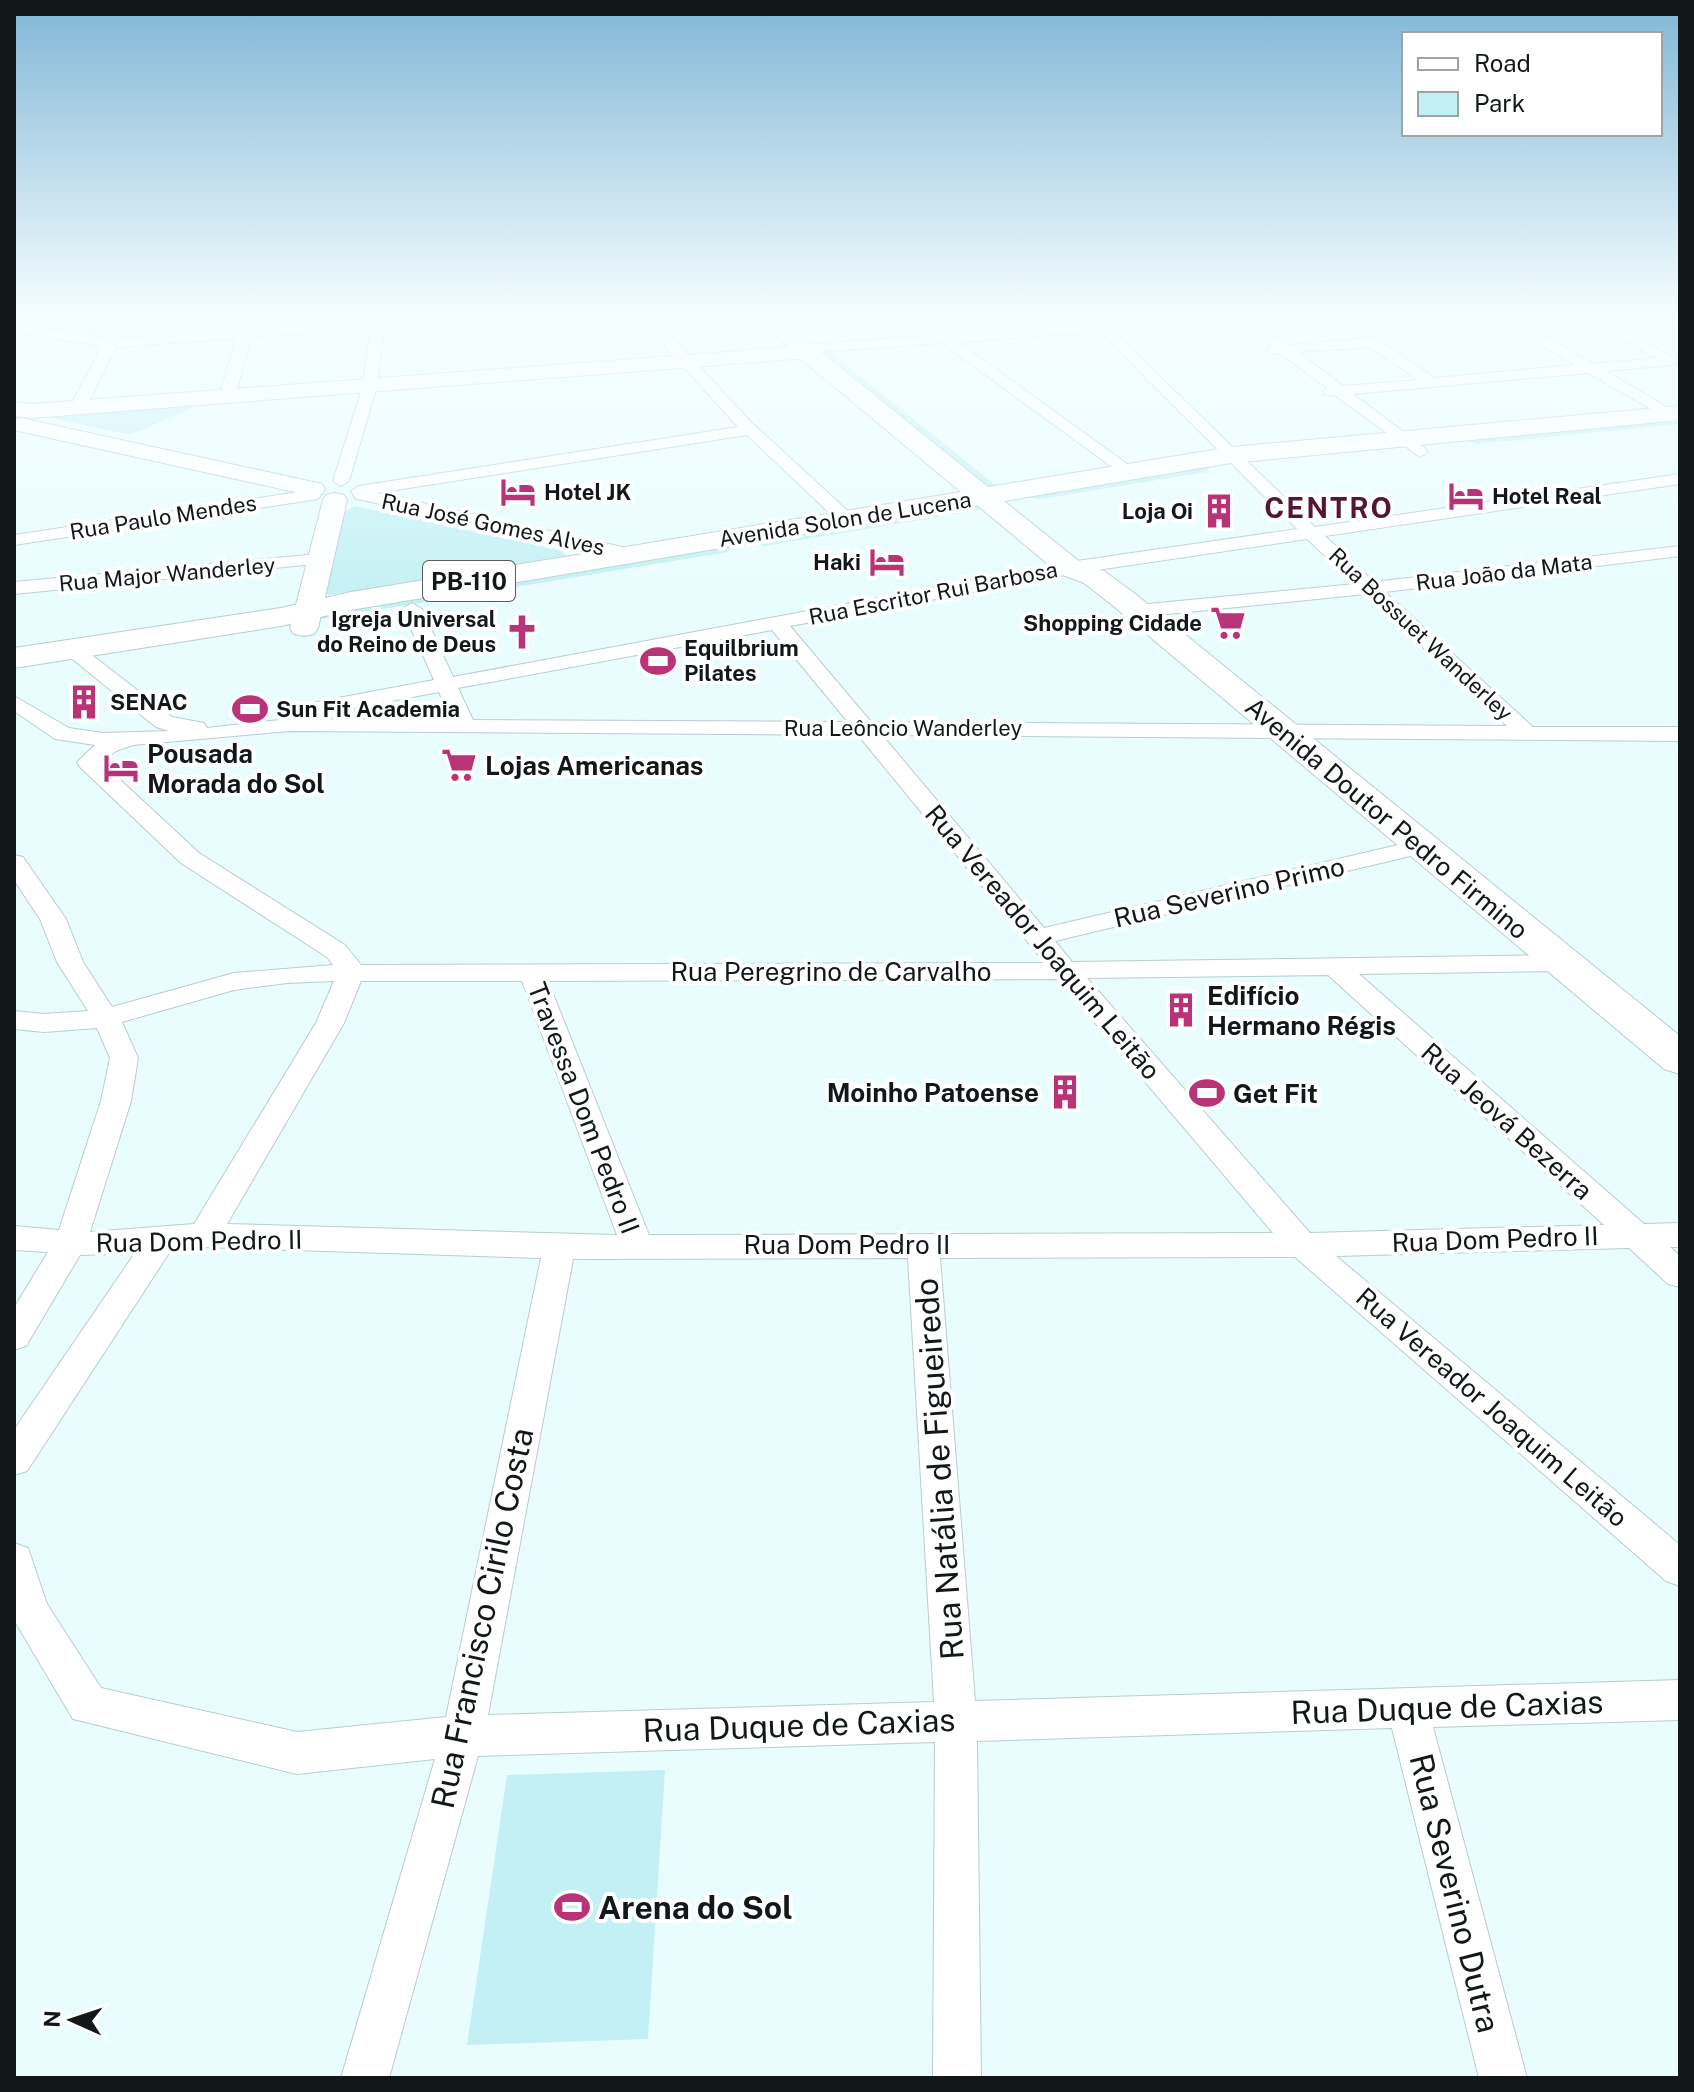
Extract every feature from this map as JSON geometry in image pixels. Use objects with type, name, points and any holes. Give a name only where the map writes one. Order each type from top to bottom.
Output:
[{"type":"main road","name":"Avenida Doutor Pedro Firmino","points":[[891,414],[1138,611],[1419,847],[1680,1059]]},
{"type":"main road","name":"Avenida Solon de Lucena","points":[[306,619],[351,601],[846,519],[1001,501],[1129,471],[1677,419]]},
{"type":"main road","name":"Avenida Solon de Lucena","points":[[14,673],[81,655],[306,619],[412,609],[1001,501],[1238,462]]},
{"type":"main road","name":"Avenida Solon de Lucena","points":[[14,658],[81,655]]},
{"type":"street","points":[[22,419],[47,414]]},
{"type":"street","points":[[306,619],[337,490],[361,414]]},
{"type":"street","points":[[734,414],[846,519]]},
{"type":"street","points":[[1047,414],[1129,471]]},
{"type":"street","name":"Rua Bossuet Wanderley","points":[[1192,414],[1310,531],[1527,733]]},
{"type":"street","points":[[1350,414],[1401,447]]},
{"type":"street","points":[[1364,414],[1401,447]]},
{"type":"street","name":"Rua José Gomes Alves","points":[[22,419],[630,554]]},
{"type":"street","name":"Rua Paulo Mendes","points":[[14,540],[747,427]]},
{"type":"street","name":"Rua Escritor Rui Barbosa","points":[[81,655],[171,725],[226,726],[776,622],[1310,531],[1680,479]]},
{"type":"street","name":"Rua João da Mata","points":[[1138,611],[1678,554]]},
{"type":"street","name":"Rua Major Wanderley","points":[[14,588],[319,559]]},
{"type":"street","points":[[412,609],[465,726]]},
{"type":"street","name":"Rua Vereador Joaquim Leitão","points":[[776,622],[1064,969],[1302,1245],[1680,1569]]},
{"type":"street","name":"Rua Leôncio Wanderley","points":[[14,702],[63,734],[127,740],[289,725],[1680,734]]},
{"type":"street","name":"Rua Leôncio Wanderley","points":[[153,714],[146,728],[127,740],[108,746],[88,762],[190,858],[336,951],[352,971]]},
{"type":"street","name":"Rua Severino Primo","points":[[1038,937],[1419,847]]},
{"type":"street","points":[[14,862],[53,919],[79,980],[107,1020],[124,1058],[122,1078],[71,1242],[14,1337]]},
{"type":"street","name":"Rua Peregrino de Carvalho","points":[[14,1020],[71,1025],[107,1020],[226,983],[265,976],[352,971],[899,973],[1562,963]]},
{"type":"street","name":"Rua Jeová Bezerra","points":[[1334,966],[1680,1275]]},
{"type":"street","points":[[204,1235],[330,1023],[352,971]]},
{"type":"street","name":"Travessa Dom Pedro II","points":[[531,971],[637,1246]]},
{"type":"street","name":"Rua Dom Pedro II","points":[[14,1238],[71,1242],[204,1235],[559,1247],[1302,1245],[1680,1235]]},
{"type":"street","points":[[14,1460],[161,1239]]},
{"type":"street","name":"Rua Natália de Figueiredo","points":[[923,1244],[956,1720],[957,2078]]},
{"type":"street","name":"Rua Francisco Cirilo Costa","points":[[365,2078],[463,1736],[559,1247]]},
{"type":"street","name":"Rua Duque de Caxias","points":[[14,1560],[30,1612],[88,1705],[297,1753],[463,1736],[1680,1700]]},
{"type":"street","name":"Rua Severino Dutra","points":[[1408,1709],[1503,2078]]},
{"type":"green space","points":[[99,414],[179,414],[126,434],[56,417]]},
{"type":"green space","points":[[882,414],[906,414],[1004,492],[982,496]]},
{"type":"green space","points":[[1680,418],[1680,424],[1477,444],[1462,439]]},
{"type":"green space","points":[[1209,464],[1211,467],[1206,472],[1041,499],[1020,497]]},
{"type":"green space","points":[[973,501],[984,509],[764,546],[751,542]]},
{"type":"green space","points":[[355,506],[560,550],[566,556],[562,560],[329,595],[322,590],[343,513]]},
{"type":"green space","points":[[728,543],[731,547],[728,552],[321,619],[323,614]]},
{"type":"green space","name":"Arena do Sol","points":[[665,1770],[648,2039],[467,2045],[507,1775]]},
{"type":"place","name":"Hotel JK","points":[[518,492]]},
{"type":"place","name":"Hotel Real","points":[[1466,496]]},
{"type":"place","name":"Loja Oi","points":[[1219,511]]},
{"type":"place","name":"Haki","points":[[887,562]]},
{"type":"place","name":"Shopping Cidade","points":[[1228,623]]},
{"type":"place","name":"Igreja Universal do Reino de Deus","points":[[522,632]]},
{"type":"place","name":"Equilbrium Pilates","points":[[658,661]]},
{"type":"place","name":"SENAC","points":[[84,702]]},
{"type":"place","name":"Sun Fit Academia","points":[[250,709]]},
{"type":"place","name":"Lojas Americanas","points":[[459,765]]},
{"type":"place","name":"Pousada Morada do Sol","points":[[121,768]]},
{"type":"place","name":"Edifício Hermano Régis","points":[[1181,1010]]},
{"type":"place","name":"Moinho Patoense","points":[[1065,1092]]},
{"type":"place","name":"Get Fit","points":[[1207,1093]]},
{"type":"place","name":"Arena do Sol","points":[[572,1907]]},
{"type":"district","name":"CENTRO","points":[[1329,507]]}]
